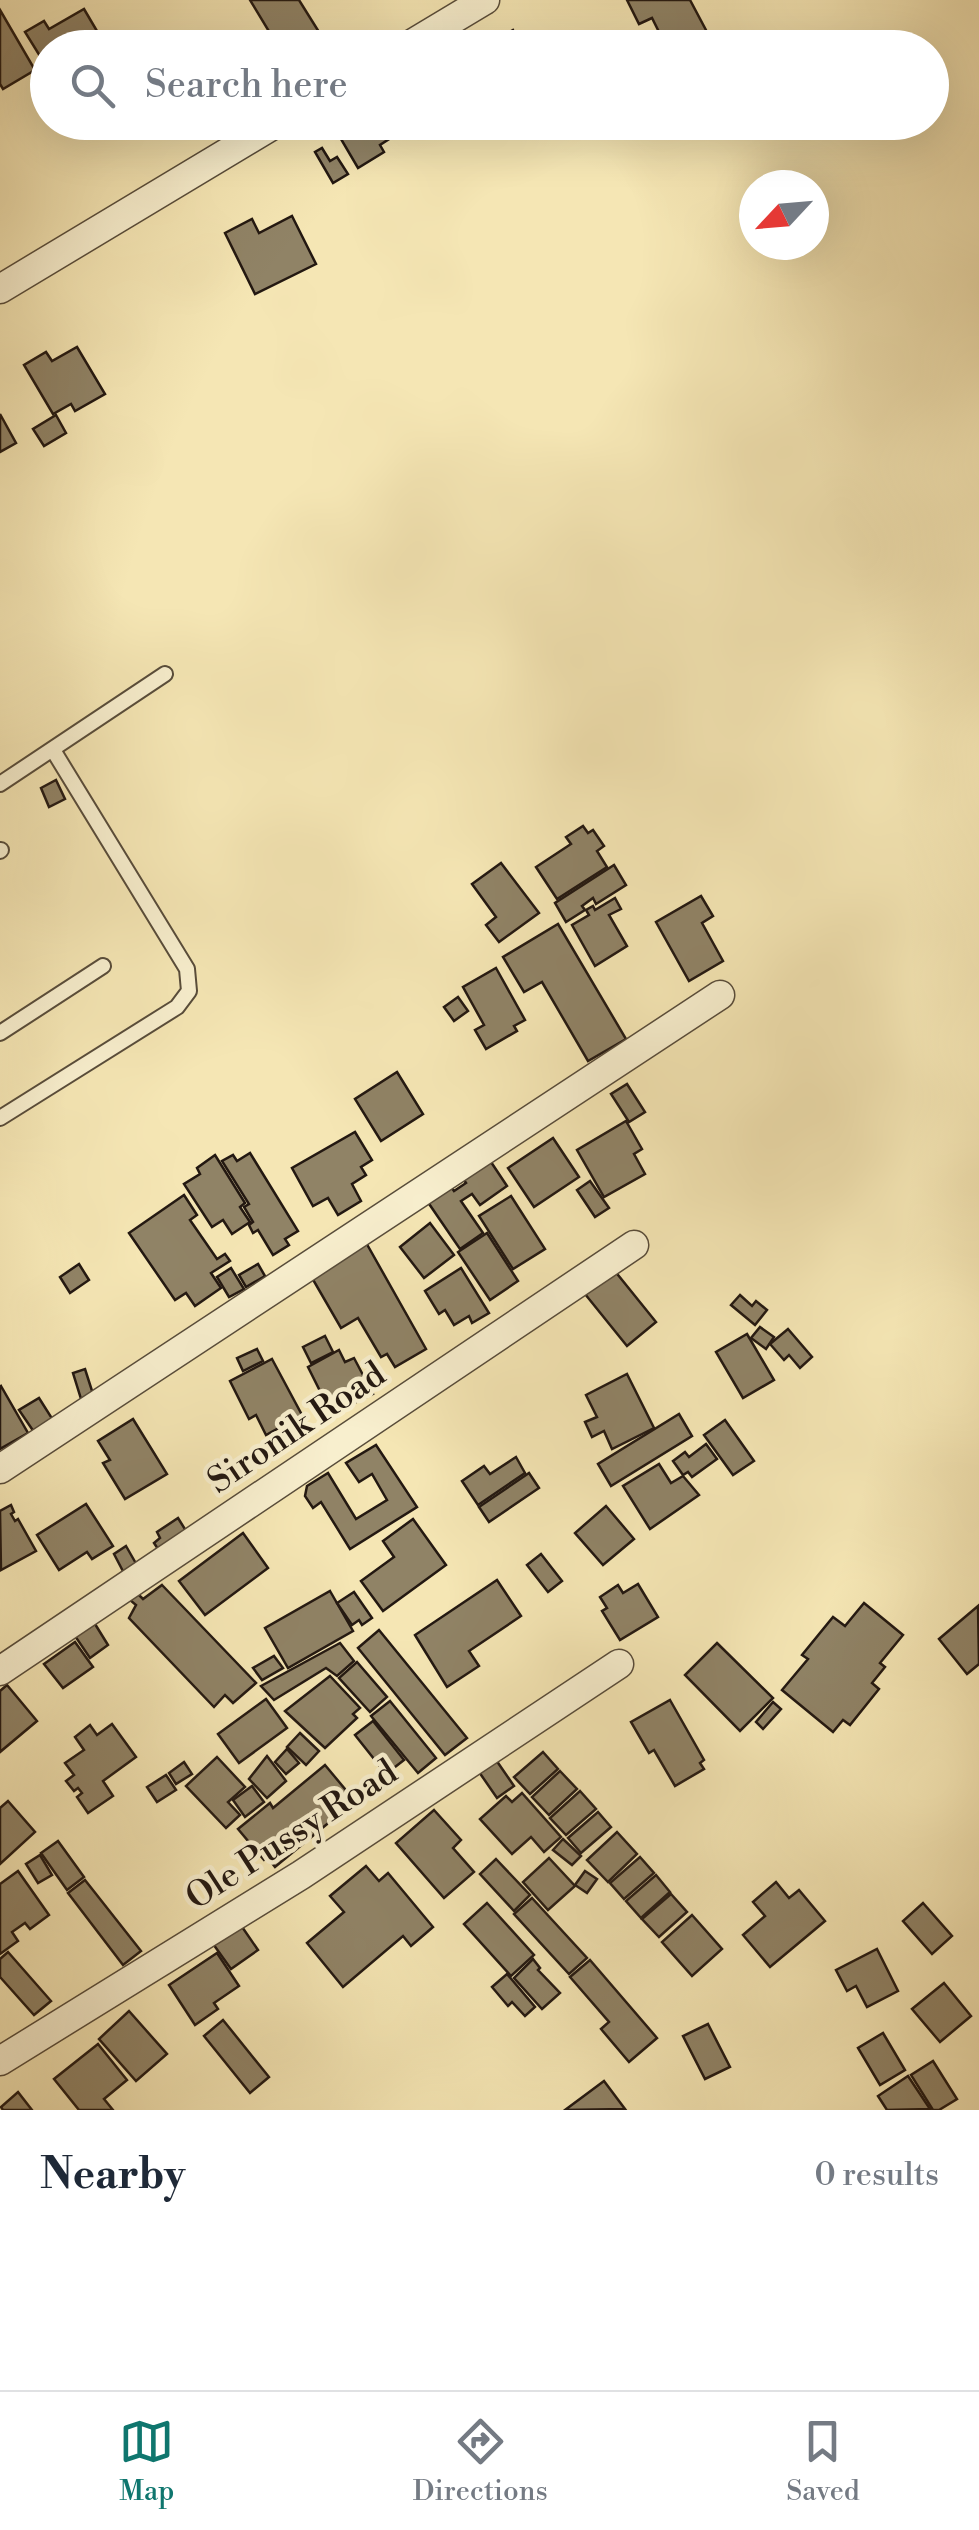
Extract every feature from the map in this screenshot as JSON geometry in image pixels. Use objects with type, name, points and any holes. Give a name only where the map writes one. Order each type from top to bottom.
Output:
[{"type":"street","points":[[435,30],[485,0]]},
{"type":"street","points":[[0,288],[248,140]]},
{"type":"street","points":[[0,1469],[720,996]]},
{"type":"street","name":"Sironik Road","points":[[0,1671],[634,1245]]},
{"type":"street","name":"Ole Pussy Road","points":[[0,2061],[301,1875],[618,1664]]},
{"type":"lane","points":[[0,784],[165,674]]},
{"type":"lane","points":[[0,1118],[177,1006],[189,992],[187,970],[54,750]]},
{"type":"lane","points":[[0,1033],[102,966]]},
{"type":"building","points":[[250,0],[299,0],[318,30],[268,30]]},
{"type":"building","points":[[627,0],[690,0],[706,30],[658,30],[652,18],[639,24]]},
{"type":"building","points":[[84,9],[96,30],[30,30],[30,40],[25,32],[44,21],[49,29]]},
{"type":"building","points":[[0,10],[30,61],[30,73],[3,89]]},
{"type":"building","points":[[342,140],[388,140],[380,145],[384,152],[358,168]]},
{"type":"building","points":[[322,148],[330,161],[337,157],[348,174],[333,183],[315,152]]},
{"type":"building","points":[[292,216],[316,264],[255,294],[225,233],[252,219],[259,233]]},
{"type":"building","points":[[77,347],[105,394],[75,411],[71,404],[53,414],[24,365],[46,352],[52,361]]},
{"type":"building","points":[[0,414],[16,443],[0,452]]},
{"type":"building","points":[[56,415],[66,433],[44,446],[33,429]]},
{"type":"building","points":[[56,780],[65,799],[49,807],[41,788]]},
{"type":"building","points":[[583,826],[588,833],[593,830],[604,846],[597,851],[607,867],[557,899],[536,867],[571,844],[566,837]]},
{"type":"building","points":[[501,863],[539,913],[499,942],[486,925],[496,917],[472,884]]},
{"type":"building","points":[[614,865],[626,885],[596,904],[593,898],[582,906],[585,910],[566,922],[555,903]]},
{"type":"building","points":[[701,896],[713,916],[702,923],[723,961],[689,981],[656,922]]},
{"type":"building","points":[[615,898],[621,909],[609,915],[627,946],[595,966],[572,925],[589,915],[586,910],[593,906],[595,910]]},
{"type":"building","points":[[558,924],[626,1039],[588,1061],[542,982],[524,992],[503,957]]},
{"type":"building","points":[[496,968],[525,1020],[514,1026],[517,1031],[486,1049],[475,1030],[484,1025],[463,987]]},
{"type":"building","points":[[458,997],[468,1011],[454,1021],[444,1007]]},
{"type":"building","points":[[397,1072],[423,1114],[381,1141],[355,1099]]},
{"type":"building","points":[[627,1084],[645,1112],[629,1122],[611,1094]]},
{"type":"building","points":[[626,1121],[642,1149],[634,1154],[645,1174],[604,1197],[577,1150]]},
{"type":"building","points":[[355,1132],[372,1160],[361,1167],[366,1175],[352,1184],[361,1201],[338,1215],[328,1198],[313,1206],[292,1168]]},
{"type":"building","points":[[553,1138],[579,1177],[534,1207],[508,1168]]},
{"type":"building","points":[[250,1153],[298,1231],[285,1239],[289,1245],[273,1255],[258,1230],[253,1233],[249,1225],[253,1222],[244,1207],[249,1204],[222,1161],[233,1155],[237,1161]]},
{"type":"building","points":[[485,1153],[507,1186],[480,1205],[472,1194],[461,1201],[483,1233],[460,1249],[423,1195],[446,1180],[454,1191],[466,1183],[458,1171]]},
{"type":"building","points":[[215,1155],[245,1203],[240,1207],[250,1222],[232,1234],[223,1220],[212,1227],[184,1184],[200,1174],[197,1168]]},
{"type":"building","points":[[590,1181],[609,1208],[595,1217],[577,1190]]},
{"type":"building","points":[[184,1195],[197,1215],[190,1220],[217,1259],[225,1254],[230,1261],[211,1273],[221,1288],[195,1306],[186,1293],[175,1300],[129,1233]]},
{"type":"building","points":[[511,1196],[545,1249],[513,1269],[479,1216]]},
{"type":"building","points":[[430,1223],[454,1255],[424,1278],[400,1247]]},
{"type":"building","points":[[487,1233],[518,1281],[490,1300],[458,1252]]},
{"type":"building","points":[[364,1239],[426,1349],[395,1367],[387,1354],[381,1357],[358,1318],[341,1328],[308,1271]]},
{"type":"building","points":[[79,1264],[89,1280],[70,1293],[60,1277]]},
{"type":"building","points":[[258,1264],[265,1276],[246,1287],[239,1275]]},
{"type":"building","points":[[231,1268],[244,1289],[229,1297],[217,1277]]},
{"type":"building","points":[[461,1268],[489,1313],[472,1323],[469,1316],[454,1325],[445,1310],[439,1314],[425,1291]]},
{"type":"building","points":[[614,1270],[656,1322],[627,1346],[585,1294]]},
{"type":"building","points":[[740,1295],[752,1306],[756,1301],[767,1310],[755,1325],[731,1305]]},
{"type":"building","points":[[760,1327],[774,1337],[766,1349],[751,1338]]},
{"type":"building","points":[[788,1329],[812,1357],[800,1368],[789,1355],[784,1360],[770,1344]]},
{"type":"building","points":[[747,1334],[774,1380],[743,1398],[716,1352]]},
{"type":"building","points":[[325,1336],[333,1352],[311,1363],[303,1347]]},
{"type":"building","points":[[257,1349],[263,1361],[243,1371],[237,1358]]},
{"type":"building","points":[[339,1350],[345,1362],[354,1358],[373,1394],[352,1404],[350,1399],[335,1406],[330,1396],[324,1399],[308,1367]]},
{"type":"building","points":[[272,1359],[302,1415],[266,1435],[256,1415],[249,1419],[230,1381]]},
{"type":"building","points":[[85,1369],[94,1397],[82,1402],[73,1373]]},
{"type":"building","points":[[627,1374],[654,1428],[612,1449],[604,1431],[592,1437],[585,1422],[597,1417],[586,1395]]},
{"type":"building","points":[[0,1387],[28,1433],[0,1449]]},
{"type":"building","points":[[39,1398],[53,1420],[34,1432],[19,1410]]},
{"type":"building","points":[[679,1414],[692,1436],[611,1486],[598,1464]]},
{"type":"building","points":[[133,1419],[167,1474],[125,1499],[103,1463],[110,1460],[98,1441]]},
{"type":"building","points":[[725,1420],[754,1461],[733,1475],[704,1435]]},
{"type":"building","points":[[706,1444],[717,1459],[692,1477],[688,1472],[683,1475],[673,1461],[685,1452],[689,1457]]},
{"type":"building","points":[[376,1445],[417,1507],[350,1549],[321,1502],[313,1508],[305,1496],[307,1486],[328,1473],[356,1519],[387,1500],[372,1474],[359,1482],[346,1463]]},
{"type":"building","points":[[516,1457],[525,1473],[478,1505],[462,1481],[484,1466],[490,1474]]},
{"type":"building","points":[[659,1464],[671,1483],[683,1476],[699,1495],[650,1529],[623,1486]]},
{"type":"building","points":[[529,1473],[539,1488],[489,1522],[479,1507]]},
{"type":"building","points":[[86,1504],[113,1546],[92,1559],[87,1552],[59,1570],[37,1535]]},
{"type":"building","points":[[11,1505],[11,1514],[15,1521],[18,1519],[36,1551],[1,1570],[0,1511]]},
{"type":"building","points":[[606,1506],[634,1539],[603,1565],[575,1533]]},
{"type":"building","points":[[178,1518],[188,1534],[160,1552],[154,1543],[160,1538],[157,1532]]},
{"type":"building","points":[[413,1519],[446,1565],[383,1611],[361,1581],[394,1557],[383,1541]]},
{"type":"building","points":[[243,1533],[268,1568],[205,1615],[179,1581]]},
{"type":"building","points":[[126,1546],[138,1567],[125,1575],[114,1554]]},
{"type":"building","points":[[541,1554],[562,1581],[548,1592],[527,1565]]},
{"type":"building","points":[[497,1580],[521,1616],[469,1651],[479,1666],[447,1687],[415,1635]]},
{"type":"building","points":[[638,1584],[658,1617],[620,1640],[602,1611],[607,1608],[600,1597],[618,1585],[623,1593]]},
{"type":"building","points":[[162,1585],[256,1683],[233,1703],[225,1695],[214,1707],[129,1618],[136,1605],[130,1600],[137,1593],[143,1599]]},
{"type":"building","points":[[330,1591],[353,1631],[288,1668],[265,1628]]},
{"type":"building","points":[[354,1592],[372,1618],[362,1625],[359,1620],[352,1625],[337,1603]]},
{"type":"building","points":[[864,1603],[903,1635],[880,1663],[885,1667],[872,1683],[879,1689],[850,1725],[843,1720],[833,1732],[782,1690],[808,1659],[802,1655],[833,1617],[845,1626]]},
{"type":"building","points":[[978,1606],[979,1664],[967,1674],[939,1639]]},
{"type":"building","points":[[95,1624],[108,1645],[90,1658],[75,1636]]},
{"type":"building","points":[[379,1630],[467,1738],[445,1755],[358,1648]]},
{"type":"building","points":[[75,1642],[93,1667],[63,1688],[44,1664]]},
{"type":"building","points":[[340,1643],[354,1661],[337,1676],[326,1668],[274,1700],[261,1686]]},
{"type":"building","points":[[717,1643],[773,1698],[740,1731],[685,1675]]},
{"type":"building","points":[[274,1656],[283,1668],[262,1680],[253,1668]]},
{"type":"building","points":[[357,1662],[387,1697],[370,1712],[339,1678]]},
{"type":"building","points":[[330,1676],[360,1708],[353,1714],[357,1718],[325,1748],[285,1711]]},
{"type":"building","points":[[7,1685],[37,1721],[0,1752],[0,1691]]},
{"type":"building","points":[[266,1699],[287,1728],[239,1763],[218,1734]]},
{"type":"building","points":[[670,1700],[704,1760],[700,1763],[704,1769],[675,1786],[654,1750],[649,1753],[631,1722]]},
{"type":"building","points":[[390,1701],[436,1758],[418,1773],[371,1716]]},
{"type":"building","points":[[773,1702],[781,1709],[763,1729],[756,1722]]},
{"type":"building","points":[[373,1721],[404,1760],[386,1774],[355,1735]]},
{"type":"building","points":[[112,1724],[136,1757],[103,1781],[113,1796],[88,1813],[77,1797],[82,1793],[78,1788],[74,1791],[66,1781],[74,1775],[65,1763],[84,1750],[75,1737],[90,1725],[97,1735]]},
{"type":"building","points":[[300,1733],[319,1751],[306,1765],[287,1747]]},
{"type":"building","points":[[287,1749],[299,1763],[286,1774],[275,1762]]},
{"type":"building","points":[[543,1752],[558,1769],[530,1794],[514,1777]]},
{"type":"building","points":[[267,1756],[286,1781],[267,1798],[249,1779]]},
{"type":"building","points":[[217,1757],[245,1787],[228,1802],[240,1815],[226,1828],[186,1786]]},
{"type":"building","points":[[494,1757],[514,1786],[497,1798],[477,1769]]},
{"type":"building","points":[[184,1762],[192,1774],[176,1784],[169,1773]]},
{"type":"building","points":[[325,1765],[355,1801],[275,1867],[238,1829],[270,1803],[273,1808]]},
{"type":"building","points":[[560,1771],[577,1789],[549,1815],[532,1797]]},
{"type":"building","points":[[166,1775],[176,1790],[157,1802],[147,1787]]},
{"type":"building","points":[[252,1786],[264,1802],[245,1817],[233,1800]]},
{"type":"building","points":[[580,1791],[596,1809],[566,1835],[550,1818]]},
{"type":"building","points":[[522,1793],[561,1837],[544,1852],[531,1837],[512,1854],[480,1819],[506,1796],[512,1802]]},
{"type":"building","points":[[8,1801],[35,1832],[0,1864],[0,1808]]},
{"type":"building","points":[[434,1810],[461,1840],[453,1848],[474,1872],[444,1898],[396,1843]]},
{"type":"building","points":[[598,1812],[611,1827],[581,1853],[568,1838]]},
{"type":"building","points":[[617,1832],[637,1854],[608,1882],[587,1860]]},
{"type":"building","points":[[563,1839],[581,1856],[572,1865],[553,1850]]},
{"type":"building","points":[[58,1841],[84,1877],[67,1890],[41,1853]]},
{"type":"building","points":[[40,1855],[52,1875],[38,1883],[26,1864]]},
{"type":"building","points":[[640,1857],[654,1873],[624,1899],[610,1883]]},
{"type":"building","points":[[549,1858],[575,1886],[548,1910],[523,1882]]},
{"type":"building","points":[[496,1859],[530,1895],[514,1911],[480,1874]]},
{"type":"building","points":[[366,1866],[379,1881],[388,1873],[433,1927],[411,1946],[403,1936],[343,1987],[307,1943],[344,1912],[330,1896]]},
{"type":"building","points":[[18,1871],[49,1915],[30,1929],[25,1923],[12,1932],[18,1941],[0,1954],[0,1884]]},
{"type":"building","points":[[585,1871],[597,1879],[587,1893],[575,1885]]},
{"type":"building","points":[[656,1875],[670,1892],[641,1918],[626,1901]]},
{"type":"building","points":[[85,1880],[141,1951],[123,1965],[68,1893]]},
{"type":"building","points":[[776,1882],[789,1898],[799,1890],[825,1921],[770,1967],[743,1935],[765,1916],[753,1902]]},
{"type":"building","points":[[671,1894],[687,1912],[659,1937],[642,1919]]},
{"type":"building","points":[[532,1898],[587,1958],[569,1974],[514,1914]]},
{"type":"building","points":[[487,1903],[534,1955],[511,1976],[464,1924]]},
{"type":"building","points":[[923,1903],[952,1936],[932,1954],[903,1921]]},
{"type":"building","points":[[692,1915],[722,1949],[692,1976],[662,1942]]},
{"type":"building","points":[[238,1921],[258,1950],[231,1969],[211,1941]]},
{"type":"building","points":[[877,1949],[898,1991],[867,2007],[856,1986],[847,1991],[836,1970]]},
{"type":"building","points":[[8,1952],[51,2001],[34,2015],[0,1977],[0,1959]]},
{"type":"building","points":[[217,1953],[239,1986],[214,2003],[218,2009],[195,2025],[169,1985]]},
{"type":"building","points":[[533,1959],[560,1993],[542,2009],[514,1978]]},
{"type":"building","points":[[590,1960],[657,2038],[629,2062],[601,2029],[609,2022],[570,1977]]},
{"type":"building","points":[[507,1974],[535,2007],[525,2016],[512,2002],[508,2006],[492,1987]]},
{"type":"building","points":[[944,1983],[971,2016],[940,2042],[912,2009]]},
{"type":"building","points":[[129,2011],[167,2054],[136,2081],[99,2039]]},
{"type":"building","points":[[223,2020],[269,2077],[250,2093],[204,2036]]},
{"type":"building","points":[[708,2024],[730,2067],[705,2079],[683,2036]]},
{"type":"building","points":[[883,2033],[905,2070],[880,2085],[858,2048]]},
{"type":"building","points":[[98,2044],[127,2080],[104,2099],[113,2110],[79,2110],[54,2079]]},
{"type":"building","points":[[933,2061],[957,2099],[939,2110],[933,2110],[911,2075]]},
{"type":"building","points":[[908,2076],[930,2109],[887,2110],[878,2096]]},
{"type":"building","points":[[604,2081],[625,2109],[565,2110]]},
{"type":"building","points":[[18,2092],[32,2110],[3,2110],[1,2107]]}]
